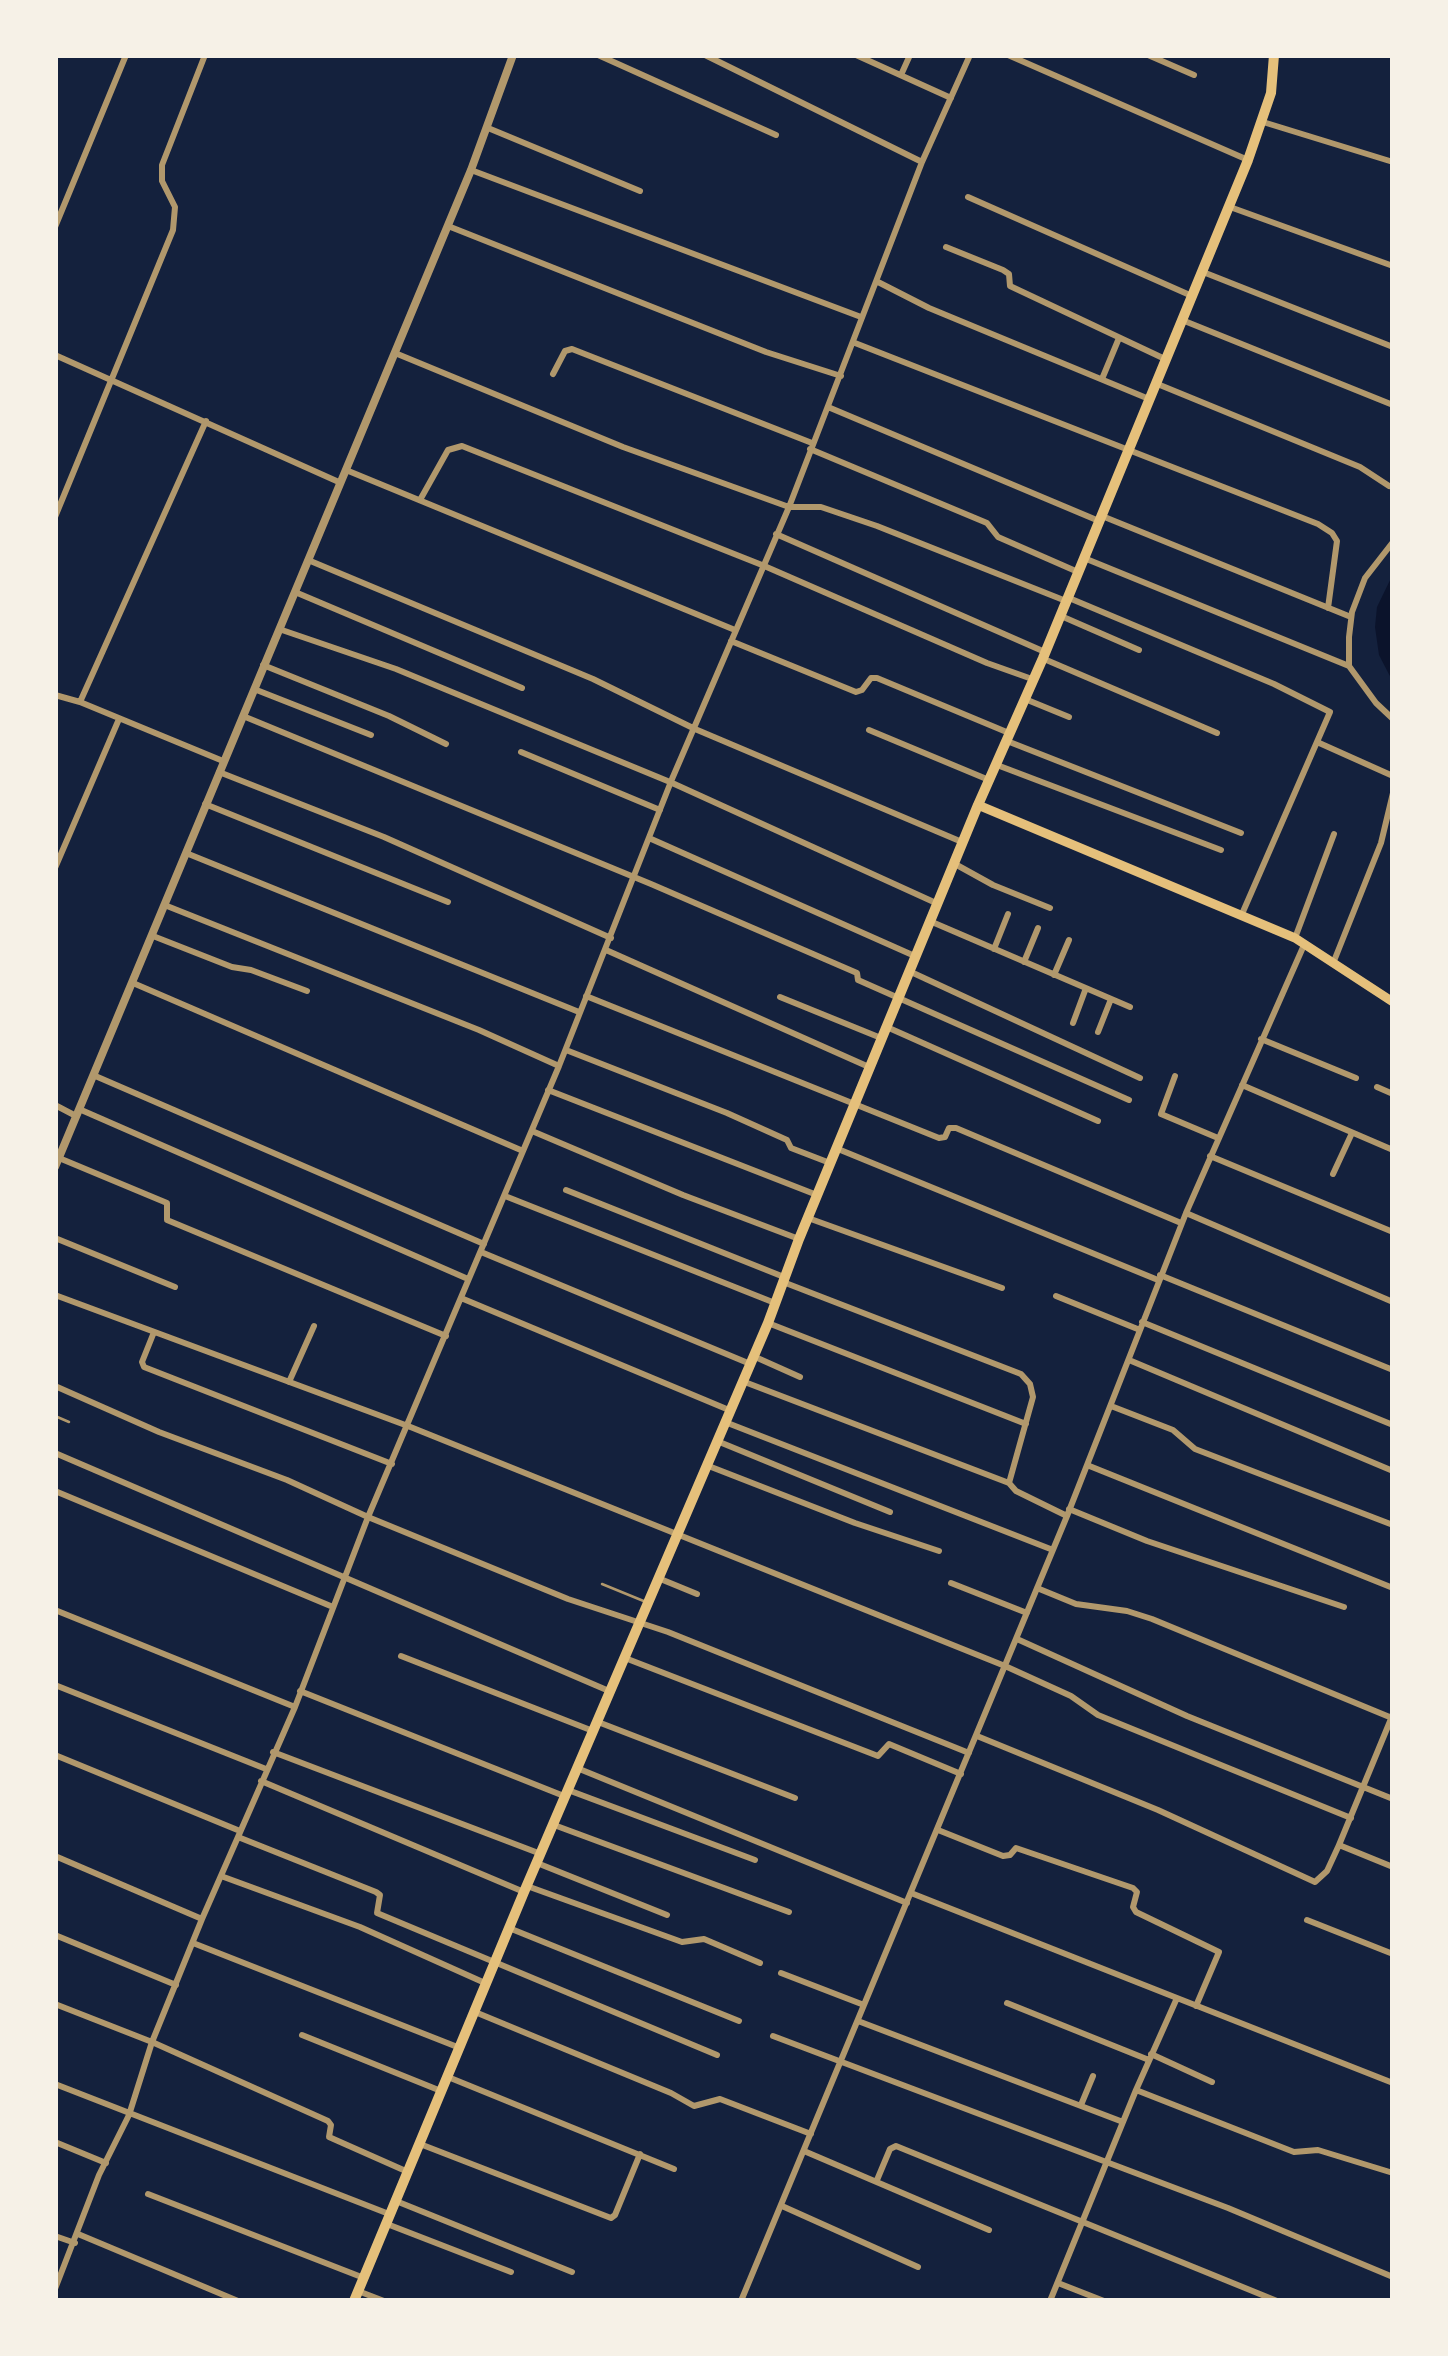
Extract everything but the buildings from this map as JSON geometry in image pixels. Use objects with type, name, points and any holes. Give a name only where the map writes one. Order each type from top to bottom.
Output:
[{"type":"main road","points":[[356,2296],[525,1889],[768,1323],[854,1105],[1248,160],[1271,92],[1274,55]]},
{"type":"main road","points":[[978,805],[1300,940],[1393,1002]]},
{"type":"street","points":[[55,227],[126,55]]},
{"type":"street","points":[[55,517],[173,230],[175,207],[162,182],[162,165],[205,55]]},
{"type":"street","points":[[446,1336],[172,1222],[166,1218],[170,1206],[167,1202],[57,1162],[154,936],[219,772],[220,760],[243,716],[472,170],[513,55]]},
{"type":"street","points":[[598,55],[776,134]]},
{"type":"street","points":[[704,55],[922,162]]},
{"type":"street","points":[[856,55],[951,98]]},
{"type":"street","points":[[900,75],[910,55]]},
{"type":"street","points":[[55,2290],[129,2115],[152,2042],[192,1943],[566,1050],[670,782],[789,507],[922,162],[970,55]]},
{"type":"street","points":[[1008,55],[1248,160]]},
{"type":"street","points":[[1148,55],[1194,76]]},
{"type":"street","points":[[1263,122],[1393,162]]},
{"type":"street","points":[[488,128],[640,191]]},
{"type":"street","points":[[472,170],[862,317]]},
{"type":"street","points":[[968,197],[1192,296]]},
{"type":"street","points":[[1229,206],[1393,266]]},
{"type":"street","points":[[448,226],[766,352],[841,376]]},
{"type":"street","points":[[946,247],[1003,270],[1009,274],[1010,286],[1166,359]]},
{"type":"street","points":[[1202,271],[1393,348]]},
{"type":"street","points":[[878,282],[929,308],[1148,399]]},
{"type":"street","points":[[1182,320],[1393,406]]},
{"type":"street","points":[[1102,379],[1119,338]]},
{"type":"street","points":[[855,343],[1329,530],[1337,541],[1328,608]]},
{"type":"street","points":[[553,374],[565,351],[572,349],[987,522],[998,537],[1078,572]]},
{"type":"street","points":[[396,354],[623,447],[789,507],[820,508],[877,526],[1067,599],[1274,684],[1330,712],[1242,914]]},
{"type":"street","points":[[55,355],[340,483]]},
{"type":"street","points":[[1155,383],[1360,467],[1389,486]]},
{"type":"street","points":[[828,408],[1351,616]]},
{"type":"street","points":[[80,702],[206,421]]},
{"type":"street","points":[[420,500],[448,450],[462,446],[762,565],[1034,680]]},
{"type":"street","points":[[346,470],[735,630]]},
{"type":"street","points":[[776,534],[1217,734]]},
{"type":"street","points":[[1349,666],[1351,616],[1365,578],[1393,542]]},
{"type":"street","points":[[1084,558],[1349,666],[1393,719]]},
{"type":"street","points":[[306,559],[593,679],[695,728],[963,843]]},
{"type":"street","points":[[294,591],[522,688]]},
{"type":"street","points":[[1060,616],[1139,650]]},
{"type":"street","points":[[278,629],[396,669],[670,782],[939,904]]},
{"type":"street","points":[[731,641],[856,692],[875,677],[1241,833]]},
{"type":"street","points":[[263,665],[389,716],[446,744]]},
{"type":"street","points":[[254,690],[371,735]]},
{"type":"street","points":[[55,695],[220,760]]},
{"type":"street","points":[[1025,699],[1069,717]]},
{"type":"street","points":[[243,716],[857,973],[859,981],[1128,1100]]},
{"type":"street","points":[[55,868],[119,719]]},
{"type":"street","points":[[869,730],[989,780]]},
{"type":"street","points":[[1317,742],[1393,776]]},
{"type":"street","points":[[521,752],[660,810]]},
{"type":"street","points":[[996,765],[1220,850]]},
{"type":"street","points":[[219,772],[384,836],[611,938]]},
{"type":"street","points":[[1334,960],[1381,842],[1393,793]]},
{"type":"street","points":[[206,804],[448,902]]},
{"type":"street","points":[[741,2301],[1027,1614],[1181,1223],[1261,1040],[1300,940],[1334,834]]},
{"type":"street","points":[[649,838],[917,957]]},
{"type":"street","points":[[186,853],[580,1012]]},
{"type":"street","points":[[955,864],[993,885],[1050,908]]},
{"type":"street","points":[[166,906],[479,1030],[559,1066]]},
{"type":"street","points":[[994,949],[1008,914]]},
{"type":"street","points":[[932,922],[1130,1007]]},
{"type":"street","points":[[1024,962],[1038,928]]},
{"type":"street","points":[[154,936],[232,968],[251,970],[307,991]]},
{"type":"street","points":[[1054,975],[1069,940]]},
{"type":"street","points":[[606,950],[871,1068]]},
{"type":"street","points":[[911,972],[1140,1078]]},
{"type":"street","points":[[133,983],[523,1152]]},
{"type":"street","points":[[1073,1023],[1086,988]]},
{"type":"street","points":[[586,996],[939,1138],[945,1137],[950,1128],[956,1128],[1181,1223]]},
{"type":"street","points":[[780,997],[886,1034],[1098,1121]]},
{"type":"street","points":[[1098,1032],[1111,999]]},
{"type":"street","points":[[1261,1040],[1356,1078]]},
{"type":"street","points":[[566,1050],[727,1112],[787,1140],[791,1148],[831,1163]]},
{"type":"street","points":[[93,1075],[483,1248],[800,1377]]},
{"type":"street","points":[[1175,1076],[1161,1114],[1218,1138]]},
{"type":"street","points":[[1242,1085],[1393,1150]]},
{"type":"street","points":[[1376,1087],[1393,1094]]},
{"type":"street","points":[[548,1090],[818,1195]]},
{"type":"street","points":[[58,1107],[468,1278]]},
{"type":"street","points":[[532,1131],[799,1239]]},
{"type":"street","points":[[1333,1174],[1352,1133]]},
{"type":"street","points":[[838,1149],[1393,1370]]},
{"type":"street","points":[[1210,1156],[1393,1232]]},
{"type":"street","points":[[566,1190],[1021,1374],[1034,1397],[1010,1483]]},
{"type":"street","points":[[505,1196],[775,1303]]},
{"type":"street","points":[[1186,1212],[1393,1302]]},
{"type":"street","points":[[808,1218],[1002,1288]]},
{"type":"street","points":[[55,1238],[175,1287]]},
{"type":"street","points":[[55,1295],[408,1426],[1005,1666],[1071,1696],[1098,1716],[1351,1818]]},
{"type":"street","points":[[1056,1296],[1393,1425]]},
{"type":"street","points":[[461,1298],[728,1410]]},
{"type":"street","points":[[768,1323],[1026,1424]]},
{"type":"street","points":[[289,1382],[314,1326]]},
{"type":"street","points":[[154,1332],[142,1362],[144,1367],[392,1464]]},
{"type":"street","points":[[1129,1360],[1393,1471]]},
{"type":"street","points":[[741,1380],[1010,1483],[1016,1492],[1068,1513],[1344,1607]]},
{"type":"street","points":[[55,1386],[368,1517],[969,1753]]},
{"type":"street","points":[[1111,1406],[1166,1427],[1195,1449],[1393,1525]]},
{"type":"street","points":[[724,1422],[1053,1550]]},
{"type":"street","points":[[716,1440],[890,1512]]},
{"type":"street","points":[[55,1453],[609,1691]]},
{"type":"street","points":[[705,1464],[855,1523],[939,1551]]},
{"type":"street","points":[[1087,1465],[1393,1588]]},
{"type":"street","points":[[55,1490],[333,1607]]},
{"type":"street","points":[[658,1578],[698,1594]]},
{"type":"street","points":[[951,1584],[1027,1614]]},
{"type":"street","points":[[976,1736],[1158,1810],[1310,1882],[1327,1871],[1365,1787],[1393,1716],[1152,1619],[1127,1611],[1076,1604],[1037,1588]]},
{"type":"street","points":[[55,1610],[294,1706]]},
{"type":"street","points":[[1017,1638],[1187,1716],[1393,1799]]},
{"type":"street","points":[[401,1656],[795,1798]]},
{"type":"street","points":[[624,1658],[878,1756],[889,1744],[960,1774]]},
{"type":"street","points":[[55,1685],[266,1770]]},
{"type":"street","points":[[300,1690],[566,1793],[754,1860]]},
{"type":"street","points":[[273,1752],[539,1858],[668,1915]]},
{"type":"street","points":[[55,1755],[380,1895],[376,1914],[717,2054]]},
{"type":"street","points":[[577,1768],[907,1903]]},
{"type":"street","points":[[261,1781],[525,1889],[682,1942],[704,1939],[760,1963]]},
{"type":"street","points":[[554,1825],[789,1912]]},
{"type":"street","points":[[938,1830],[1003,1856],[1016,1848],[1133,1888],[1137,1892],[1136,1912],[1219,1952],[1196,2006]]},
{"type":"street","points":[[1339,1845],[1393,1867]]},
{"type":"street","points":[[55,1856],[202,1919]]},
{"type":"street","points":[[221,1876],[360,1928],[486,1983]]},
{"type":"street","points":[[911,1892],[1393,2083]]},
{"type":"street","points":[[1307,1920],[1393,1954]]},
{"type":"street","points":[[509,1928],[739,2022]]},
{"type":"street","points":[[55,1935],[176,1986]]},
{"type":"street","points":[[192,1943],[460,2048]]},
{"type":"street","points":[[781,1973],[864,2005]]},
{"type":"street","points":[[1050,2301],[1177,1998]]},
{"type":"street","points":[[1007,2003],[1212,2082]]},
{"type":"street","points":[[55,2004],[152,2042],[328,2122],[329,2136],[408,2172]]},
{"type":"street","points":[[474,2011],[694,2106],[720,2099],[811,2134]]},
{"type":"street","points":[[858,2021],[1123,2122]]},
{"type":"street","points":[[302,2035],[442,2092]]},
{"type":"street","points":[[773,2036],[1228,2208],[1393,2277]]},
{"type":"street","points":[[448,2076],[674,2169]]},
{"type":"street","points":[[1080,2105],[1093,2076]]},
{"type":"street","points":[[55,2084],[510,2272]]},
{"type":"street","points":[[1136,2090],[1294,2152],[1318,2150],[1393,2173]]},
{"type":"street","points":[[55,2142],[106,2163]]},
{"type":"street","points":[[420,2144],[611,2218],[640,2154]]},
{"type":"street","points":[[877,2180],[890,2148],[896,2146],[1278,2301]]},
{"type":"street","points":[[804,2151],[989,2230]]},
{"type":"street","points":[[148,2194],[364,2278]]},
{"type":"street","points":[[396,2200],[572,2272]]},
{"type":"street","points":[[782,2206],[918,2267]]},
{"type":"street","points":[[78,2234],[238,2301]]},
{"type":"street","points":[[55,2236],[74,2243]]},
{"type":"street","points":[[1058,2283],[1104,2301]]},
{"type":"street","points":[[201,2301],[205,2290]]},
{"type":"street","points":[[356,2296],[384,2301]]},
{"type":"lane","points":[[55,1416],[69,1422]]},
{"type":"lane","points":[[602,1584],[648,1602]]},
{"type":"water","points":[[1393,574],[1393,682],[1379,655],[1375,627],[1377,607]]}]
